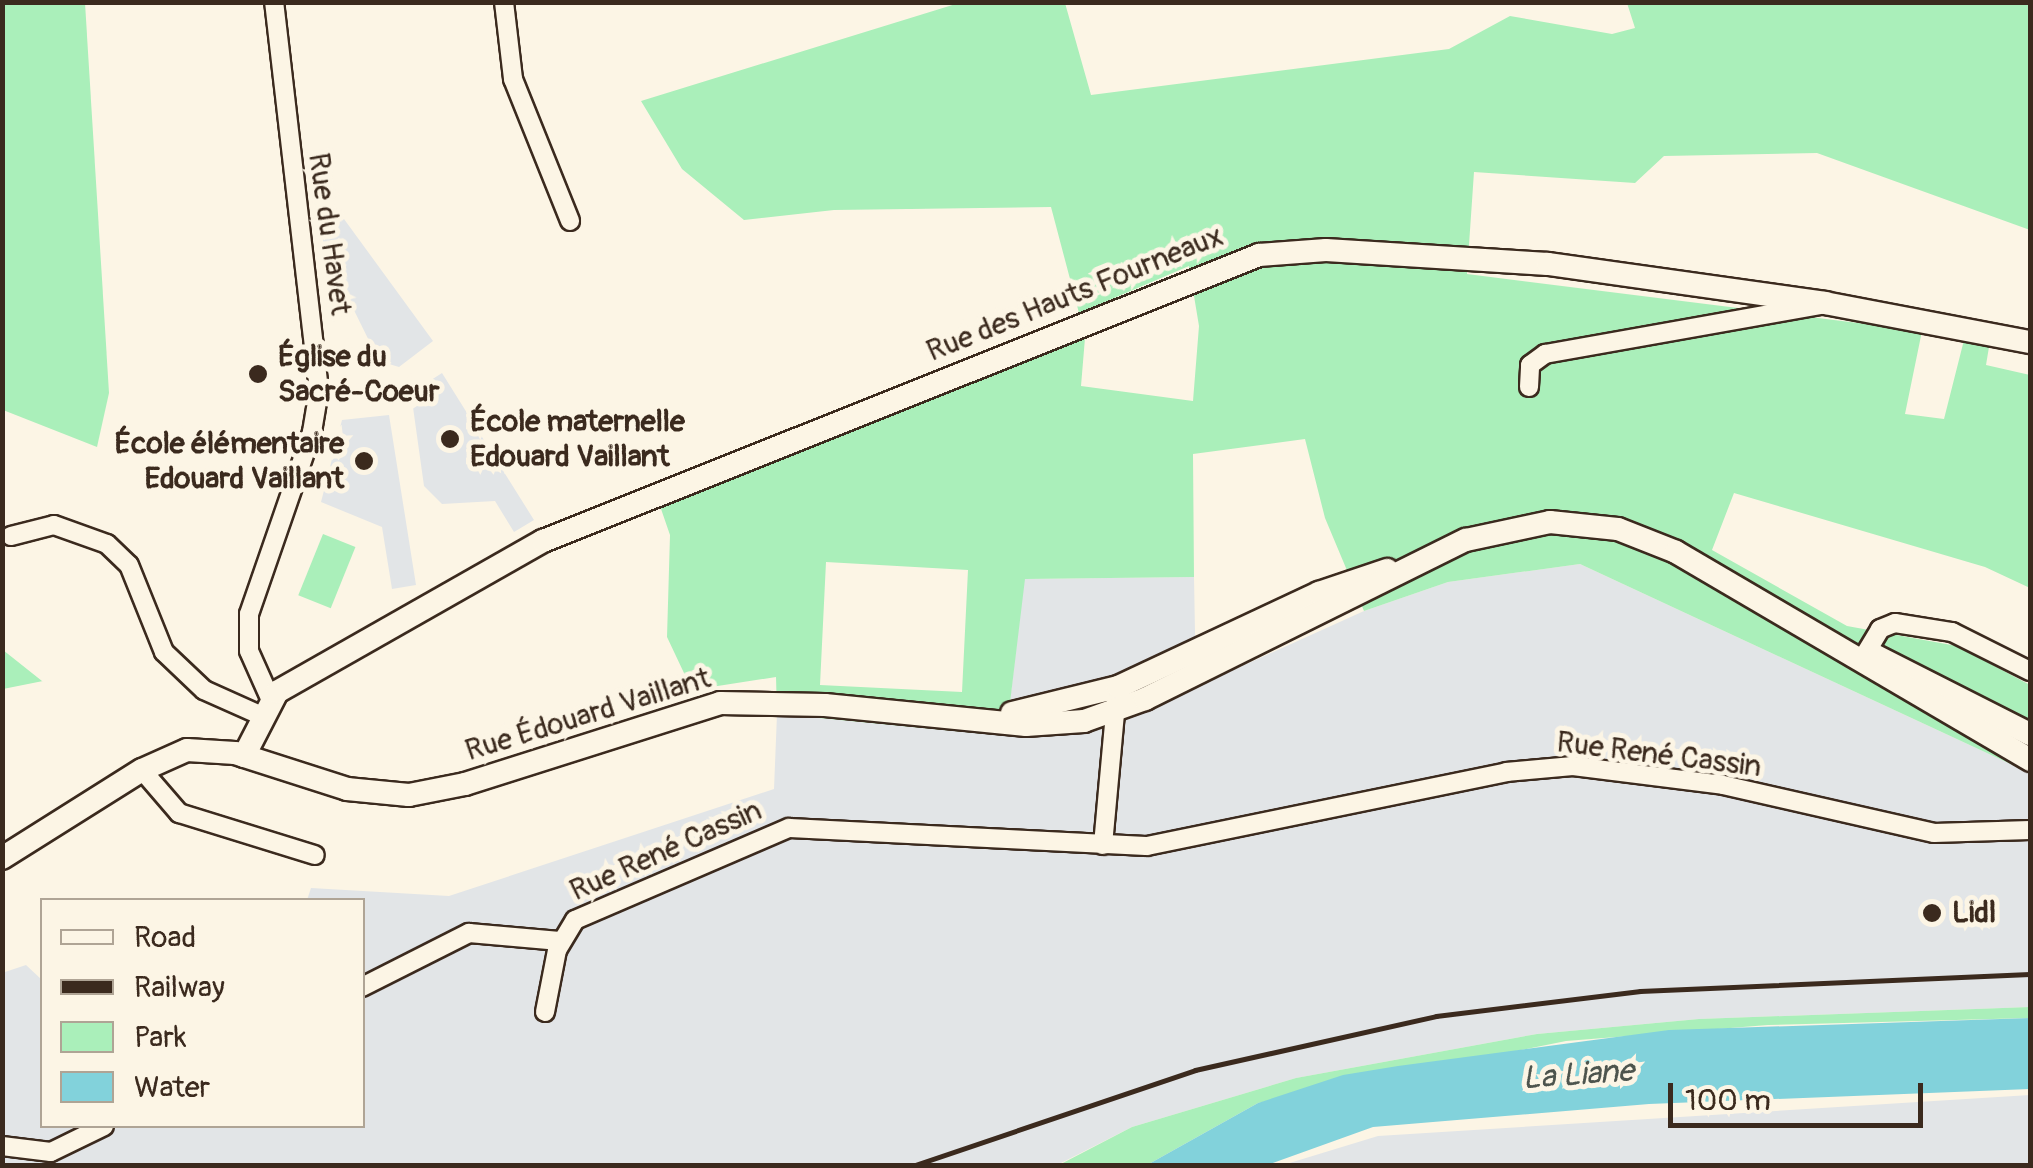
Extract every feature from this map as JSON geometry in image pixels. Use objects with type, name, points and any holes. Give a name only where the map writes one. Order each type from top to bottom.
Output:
[{"type":"street","name":"Rue du Havet","points":[[265,706],[250,651],[248,614],[319,398],[274,2]]},
{"type":"street","points":[[504,2],[513,79],[570,221]]},
{"type":"street","name":"Rue des Hauts Fourneaux","points":[[265,706],[547,539],[1259,255],[1309,250],[1497,258],[1826,303],[2030,342]]},
{"type":"street","points":[[1530,387],[1530,366],[1544,354],[1826,303]]},
{"type":"street","points":[[11,536],[54,525],[108,544],[129,566],[164,652],[204,690],[265,706],[244,756]]},
{"type":"street","name":"Rue Édouard Vaillant","points":[[956,716],[1050,708],[1118,687],[1328,589],[1521,525],[1604,526],[1676,552],[1864,656],[2030,734]]},
{"type":"street","name":"Rue Édouard Vaillant","points":[[2,858],[142,770],[186,750],[244,756],[356,791],[419,794],[720,703],[956,716],[1038,725],[1116,711],[1438,554]]},
{"type":"street","points":[[1864,656],[1880,628],[1902,623],[1952,632],[2030,671]]},
{"type":"street","name":"Rue Édouard Vaillant","points":[[1864,656],[2030,760]]},
{"type":"street","points":[[1103,845],[1118,687]]},
{"type":"street","name":"Rue René Cassin","points":[[545,1012],[560,941],[582,916],[780,829],[1103,845],[1166,844],[1506,772],[1573,766],[1723,785],[1934,833],[2030,830]]},
{"type":"street","points":[[142,770],[179,813],[315,855]]},
{"type":"street","name":"Rue René Cassin","points":[[365,986],[469,933],[560,941]]},
{"type":"street","points":[[2,1146],[51,1152],[100,1128]]},
{"type":"shaded area","name":"École maternelle Edouard Vaillant","points":[[344,219],[433,341],[399,367],[379,361],[348,298],[330,281],[321,229]]},
{"type":"shaded area","name":"École maternelle Edouard Vaillant","points":[[442,373],[534,520],[514,532],[495,501],[442,504],[424,486],[411,393]]},
{"type":"shaded area","name":"École élémentaire Edouard Vaillant","points":[[389,415],[416,585],[392,589],[382,527],[321,502],[342,420]]},
{"type":"shaded area","points":[[1580,564],[2030,773],[2030,1007],[1699,1019],[1537,1034],[1296,1078],[1132,1127],[1057,1165],[3,1165],[2,973],[26,965],[40,978],[40,1128],[365,1128],[365,898],[308,898],[311,888],[449,896],[774,789],[777,714],[1006,736],[1024,579],[1194,577],[1196,687],[1364,611],[1448,582]]},
{"type":"shaded area","points":[[2030,1095],[2030,1165],[1283,1165],[1378,1136]]},
{"type":"green space","points":[[2,3],[85,3],[109,393],[97,447],[3,410]]},
{"type":"green space","points":[[959,3],[1065,3],[1091,95],[1449,49],[1510,16],[1612,34],[1635,28],[1627,3],[2030,3],[2030,230],[1817,153],[1664,156],[1635,183],[1474,172],[1467,274],[1922,331],[1905,414],[1944,419],[1964,340],[1989,347],[1986,365],[2030,375],[2030,588],[1985,567],[1734,493],[1712,550],[1847,626],[1957,646],[2030,685],[2030,773],[1580,564],[1448,582],[1364,611],[1325,518],[1305,439],[1193,454],[1194,577],[1025,579],[1006,736],[777,714],[776,677],[692,690],[667,637],[670,535],[660,506],[1085,338],[1081,386],[1193,401],[1199,326],[1189,266],[1079,313],[1051,207],[834,210],[744,220],[682,169],[641,101]],"holes":[[[826,562],[968,570],[962,692],[820,685]]]},
{"type":"green space","points":[[323,534],[355,547],[331,608],[298,595]]},
{"type":"green space","points":[[3,650],[42,681],[43,681],[3,689]]},
{"type":"green space","points":[[2030,1007],[2030,1018],[1768,1025],[1566,1041],[1258,1103],[1147,1165],[1057,1166],[1132,1127],[1296,1078],[1537,1034],[1699,1019]]},
{"type":"water","name":"La Liane","points":[[2030,1018],[2030,1089],[1649,1104],[1373,1127],[1267,1165],[1147,1165],[1258,1103],[1343,1075],[1669,1030]]},
{"type":"railway","points":[[912,1166],[1195,1070],[1436,1016],[1640,991],[2030,974]]},
{"type":"place","name":"Église du Sacré-Coeur","points":[[258,374]]},
{"type":"place","name":"École maternelle Edouard Vaillant","points":[[450,439]]},
{"type":"place","name":"École élémentaire Edouard Vaillant","points":[[364,461]]},
{"type":"place","name":"Lidl","points":[[1932,913]]}]
